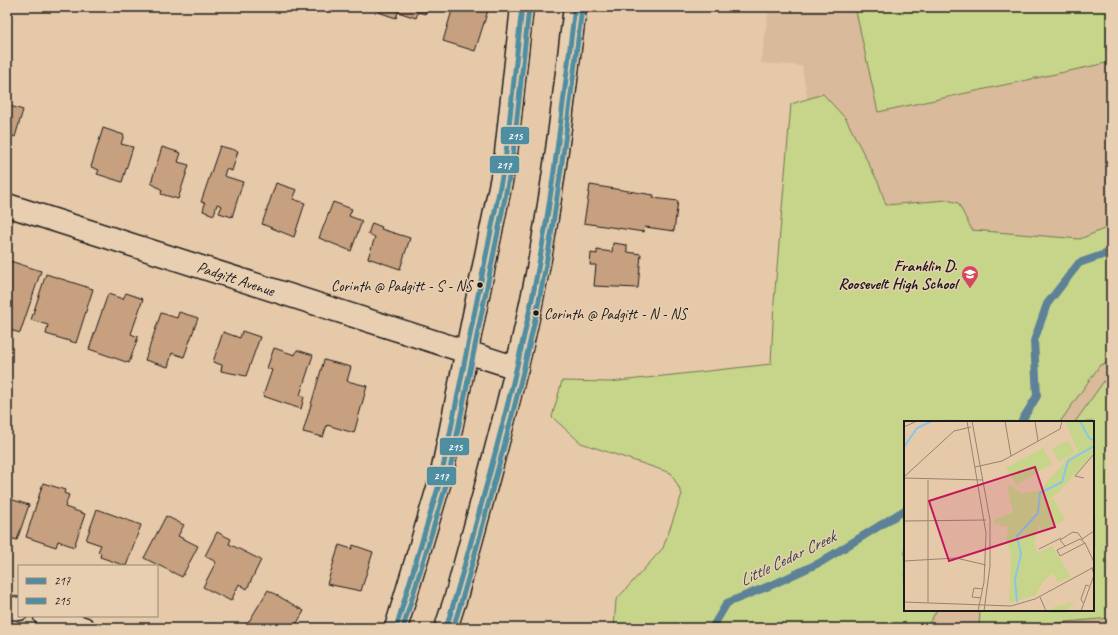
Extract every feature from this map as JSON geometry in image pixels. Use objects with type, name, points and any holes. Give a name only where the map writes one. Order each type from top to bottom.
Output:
[{"type":"main road","points":[[396,628],[441,478],[505,162],[522,7]]},
{"type":"main road","points":[[446,628],[458,589],[517,368],[537,273],[556,160],[575,7]]},
{"type":"main road","name":"Padgitt Avenue","points":[[7,204],[517,368]]},
{"type":"main road","points":[[7,607],[18,609]]},
{"type":"main road","points":[[48,617],[83,628]]},
{"type":"shaded area","name":"Franklin D. Roosevelt High School","points":[[769,7],[1111,7],[1111,628],[860,628],[817,156],[802,66],[761,63]]},
{"type":"green space","points":[[855,7],[1111,7],[1111,62],[878,112]]},
{"type":"green space","points":[[823,94],[846,119],[879,184],[886,205],[947,200],[958,203],[972,230],[1080,239],[1111,226],[1111,362],[1100,365],[1061,421],[904,421],[904,611],[936,611],[926,628],[614,628],[616,600],[663,548],[682,494],[671,473],[581,443],[552,417],[562,381],[610,382],[771,364],[774,302],[791,104]]},
{"type":"green space","points":[[1111,373],[1111,618],[1000,628],[979,628],[980,611],[1094,611],[1094,421],[1076,421]]},
{"type":"building","points":[[380,7],[427,7],[425,14],[418,12],[416,18],[398,12],[396,18],[378,12]]},
{"type":"building","points":[[453,7],[489,7],[475,51],[443,41]]},
{"type":"building","points":[[7,105],[23,110],[15,137],[7,134]]},
{"type":"building","points":[[103,128],[124,135],[121,144],[133,147],[122,182],[97,174],[99,170],[91,167]]},
{"type":"building","points":[[220,146],[238,151],[232,171],[226,169],[224,176],[243,182],[232,217],[219,213],[222,206],[217,204],[214,215],[203,211],[205,203],[201,202]]},
{"type":"building","points":[[162,147],[181,153],[178,162],[189,165],[178,199],[161,194],[162,190],[151,183]]},
{"type":"building","points":[[276,183],[297,190],[293,199],[305,203],[294,237],[262,224]]},
{"type":"building","points":[[590,185],[654,195],[653,198],[678,201],[674,231],[645,227],[644,232],[584,223]]},
{"type":"building","points":[[333,202],[352,209],[349,216],[362,221],[351,251],[319,238]]},
{"type":"building","points":[[372,223],[382,227],[381,229],[410,238],[400,269],[368,258],[375,237],[368,234]]},
{"type":"building","points":[[613,243],[627,245],[627,252],[641,254],[638,288],[594,286],[596,265],[590,265],[591,253],[597,254],[597,250],[612,252]]},
{"type":"building","points":[[7,260],[41,271],[20,333],[7,329]]},
{"type":"building","points":[[46,274],[93,289],[76,343],[46,334],[48,325],[31,320]]},
{"type":"building","points":[[126,293],[143,299],[131,334],[138,337],[129,363],[89,349],[108,294],[123,299]]},
{"type":"building","points":[[179,312],[198,318],[184,357],[172,353],[168,367],[145,360],[161,313],[177,318]]},
{"type":"building","points":[[242,331],[260,337],[246,376],[221,371],[222,365],[213,362],[223,332],[240,338]]},
{"type":"building","points":[[274,348],[295,355],[297,350],[313,355],[300,395],[304,397],[301,409],[263,396],[272,370],[267,368]]},
{"type":"building","points":[[324,360],[351,367],[347,381],[367,386],[354,433],[327,425],[323,437],[303,432]]},
{"type":"building","points":[[43,483],[65,490],[64,493],[69,495],[65,507],[85,514],[74,547],[58,541],[56,547],[26,537]]},
{"type":"building","points":[[7,498],[29,505],[17,540],[7,537]]},
{"type":"building","points":[[97,509],[141,525],[126,565],[100,557],[101,553],[98,552],[101,545],[86,540]]},
{"type":"building","points":[[166,516],[184,525],[178,536],[198,546],[182,577],[144,558]]},
{"type":"building","points":[[217,532],[231,539],[229,544],[261,560],[247,589],[239,584],[231,601],[203,587],[216,562],[205,556]]},
{"type":"building","points":[[339,545],[352,549],[353,545],[373,552],[361,591],[327,584]]},
{"type":"building","points":[[268,590],[304,611],[294,628],[245,628]]},
{"type":"waterway","name":"Little Cedar Creek","points":[[1022,421],[1037,396],[1034,341],[1047,304],[1079,263],[1111,252]]},
{"type":"waterway","name":"Little Cedar Creek","points":[[712,628],[727,603],[774,584],[821,562],[904,511]]},
{"type":"transit line","name":"217","points":[[396,628],[441,478],[505,162],[522,7]]},
{"type":"transit line","name":"217","points":[[446,628],[467,558],[518,365],[531,303],[543,241],[552,182],[575,7]]},
{"type":"transit line","name":"215","points":[[403,628],[448,479],[512,163],[529,8]]},
{"type":"transit line","name":"215","points":[[453,628],[474,559],[509,428],[538,304],[559,184],[582,8]]},
{"type":"place","name":"Corinth @ Padgitt - S - NS","points":[[480,285]]},
{"type":"place","name":"Franklin D. Roosevelt High School","points":[[970,289]]},
{"type":"place","name":"Corinth @ Padgitt - N - NS","points":[[536,313]]}]
